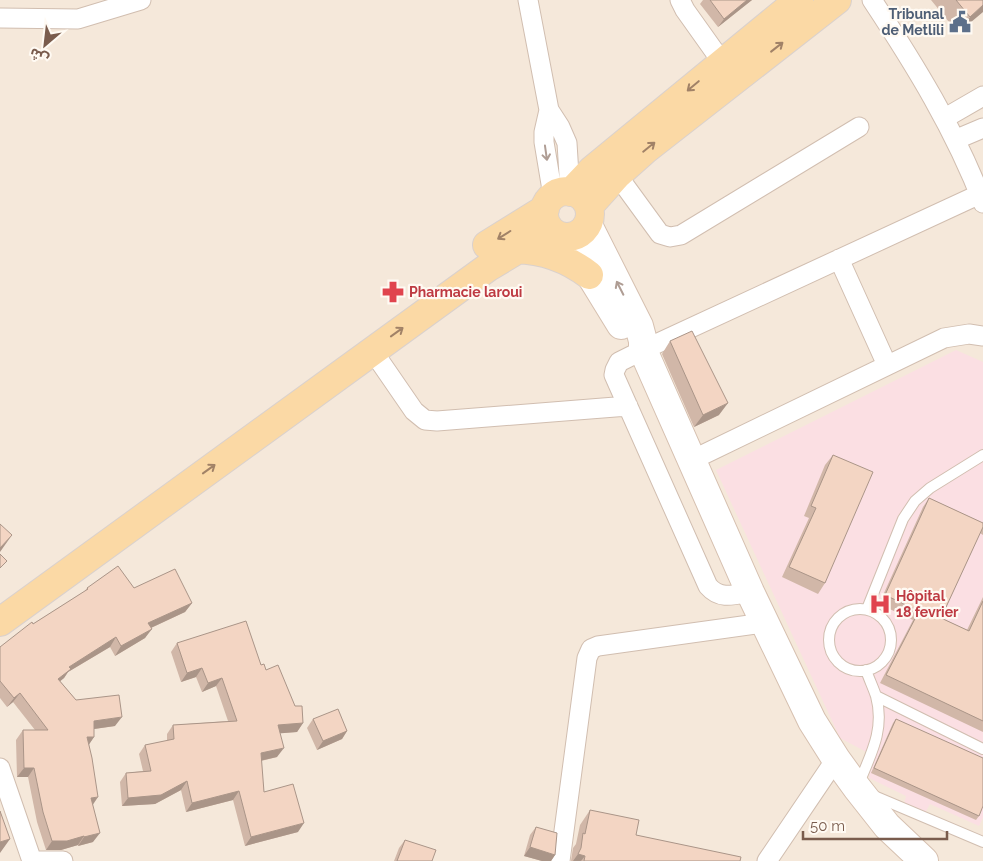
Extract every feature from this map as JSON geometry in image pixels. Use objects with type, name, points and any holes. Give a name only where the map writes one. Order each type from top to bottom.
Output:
[{"type":"main road","points":[[0,604],[209,447],[478,251],[567,211],[592,170],[798,0]]},
{"type":"main road","points":[[0,622],[372,350],[516,249],[617,175],[645,150],[837,0]]},
{"type":"main road","points":[[567,211],[589,275],[626,334],[643,350]]},
{"type":"main road","points":[[567,211],[639,326],[642,333],[643,350],[764,623],[812,721],[836,759],[887,826],[924,861]]},
{"type":"main road","points":[[516,249],[532,250],[555,256],[576,266],[589,275]]},
{"type":"street","points":[[0,18],[78,19],[141,0]]},
{"type":"street","points":[[528,0],[549,110],[560,127],[567,143],[567,211]]},
{"type":"street","points":[[680,0],[722,62]]},
{"type":"street","points":[[750,592],[727,597],[708,586],[614,375],[615,370],[619,362],[643,350],[839,258],[981,198],[945,118],[910,58],[872,0]]},
{"type":"street","points":[[945,118],[983,96]]},
{"type":"street","points":[[617,175],[660,234],[670,237],[681,235],[859,127]]},
{"type":"street","points":[[956,139],[983,128]]},
{"type":"street","points":[[839,258],[887,365]]},
{"type":"street","points":[[692,460],[944,338],[969,334],[983,336]]},
{"type":"street","points":[[372,350],[414,411],[425,420],[437,421],[628,406]]},
{"type":"street","points":[[560,861],[587,658],[591,649],[598,646],[764,623]]},
{"type":"street","points":[[767,861],[836,759]]},
{"type":"street","points":[[0,768],[33,861],[63,861]]},
{"type":"lane","points":[[866,609],[903,519],[915,501],[930,488],[983,455]]},
{"type":"lane","points":[[854,609],[866,609],[878,614],[886,623],[890,634],[890,646],[885,658],[877,666],[866,670],[853,670],[842,665],[834,657],[829,645],[829,633],[834,622],[843,613],[854,609]]},
{"type":"lane","points":[[866,670],[876,696],[879,729],[857,788],[983,842]]},
{"type":"lane","points":[[876,696],[983,749]]},
{"type":"shaded area","points":[[0,0],[983,0],[983,861],[0,861]]},
{"type":"shaded area","name":"Hôpital 18 fevrier","points":[[956,350],[983,362],[983,818],[979,826],[930,804],[925,813],[904,804],[906,796],[869,778],[872,755],[840,738],[716,470]]},
{"type":"building","points":[[710,0],[747,0],[724,19]]},
{"type":"building","points":[[956,0],[983,0],[983,5],[970,17]]},
{"type":"building","points":[[692,331],[728,403],[703,415],[670,341]]},
{"type":"building","points":[[833,455],[873,472],[825,583],[789,567],[816,508],[811,506]]},
{"type":"building","points":[[929,498],[983,523],[983,527],[941,618],[969,631],[983,601],[983,721],[886,675],[919,611],[885,595]]},
{"type":"building","points":[[0,524],[12,535],[0,548]]},
{"type":"building","points":[[0,554],[7,561],[0,568]]},
{"type":"building","points":[[118,566],[134,588],[175,569],[192,603],[148,623],[152,629],[121,646],[116,637],[69,667],[71,669],[58,679],[76,700],[119,695],[122,717],[94,721],[94,737],[87,737],[98,797],[91,798],[100,833],[67,841],[52,841],[43,812],[34,768],[24,768],[23,730],[48,730],[20,693],[14,698],[0,681],[0,647],[32,622],[33,624],[88,589]]},
{"type":"building","points":[[246,621],[261,665],[264,664],[266,670],[278,665],[295,706],[302,706],[303,723],[278,725],[284,748],[261,753],[264,792],[293,784],[304,823],[251,837],[239,791],[192,803],[187,781],[161,795],[128,798],[126,773],[151,771],[145,745],[174,739],[173,725],[237,721],[222,678],[208,683],[202,668],[187,673],[177,643]]},
{"type":"building","points":[[338,709],[347,731],[323,741],[313,719]]},
{"type":"building","points":[[896,719],[983,758],[983,806],[979,816],[874,768]]},
{"type":"building","points":[[590,810],[639,820],[636,835],[741,857],[740,861],[584,861],[585,856],[578,854]]},
{"type":"building","points":[[0,811],[10,839],[0,842]]},
{"type":"building","points":[[536,827],[557,833],[555,855],[530,847]]},
{"type":"building","points":[[405,840],[436,850],[432,861],[397,861]]},
{"type":"place","name":"Tribunal de Metlili","points":[[960,22]]},
{"type":"place","name":"Pharmacie laroui","points":[[393,292]]},
{"type":"place","name":"Hôpital 18 fevrier","points":[[880,604]]}]
